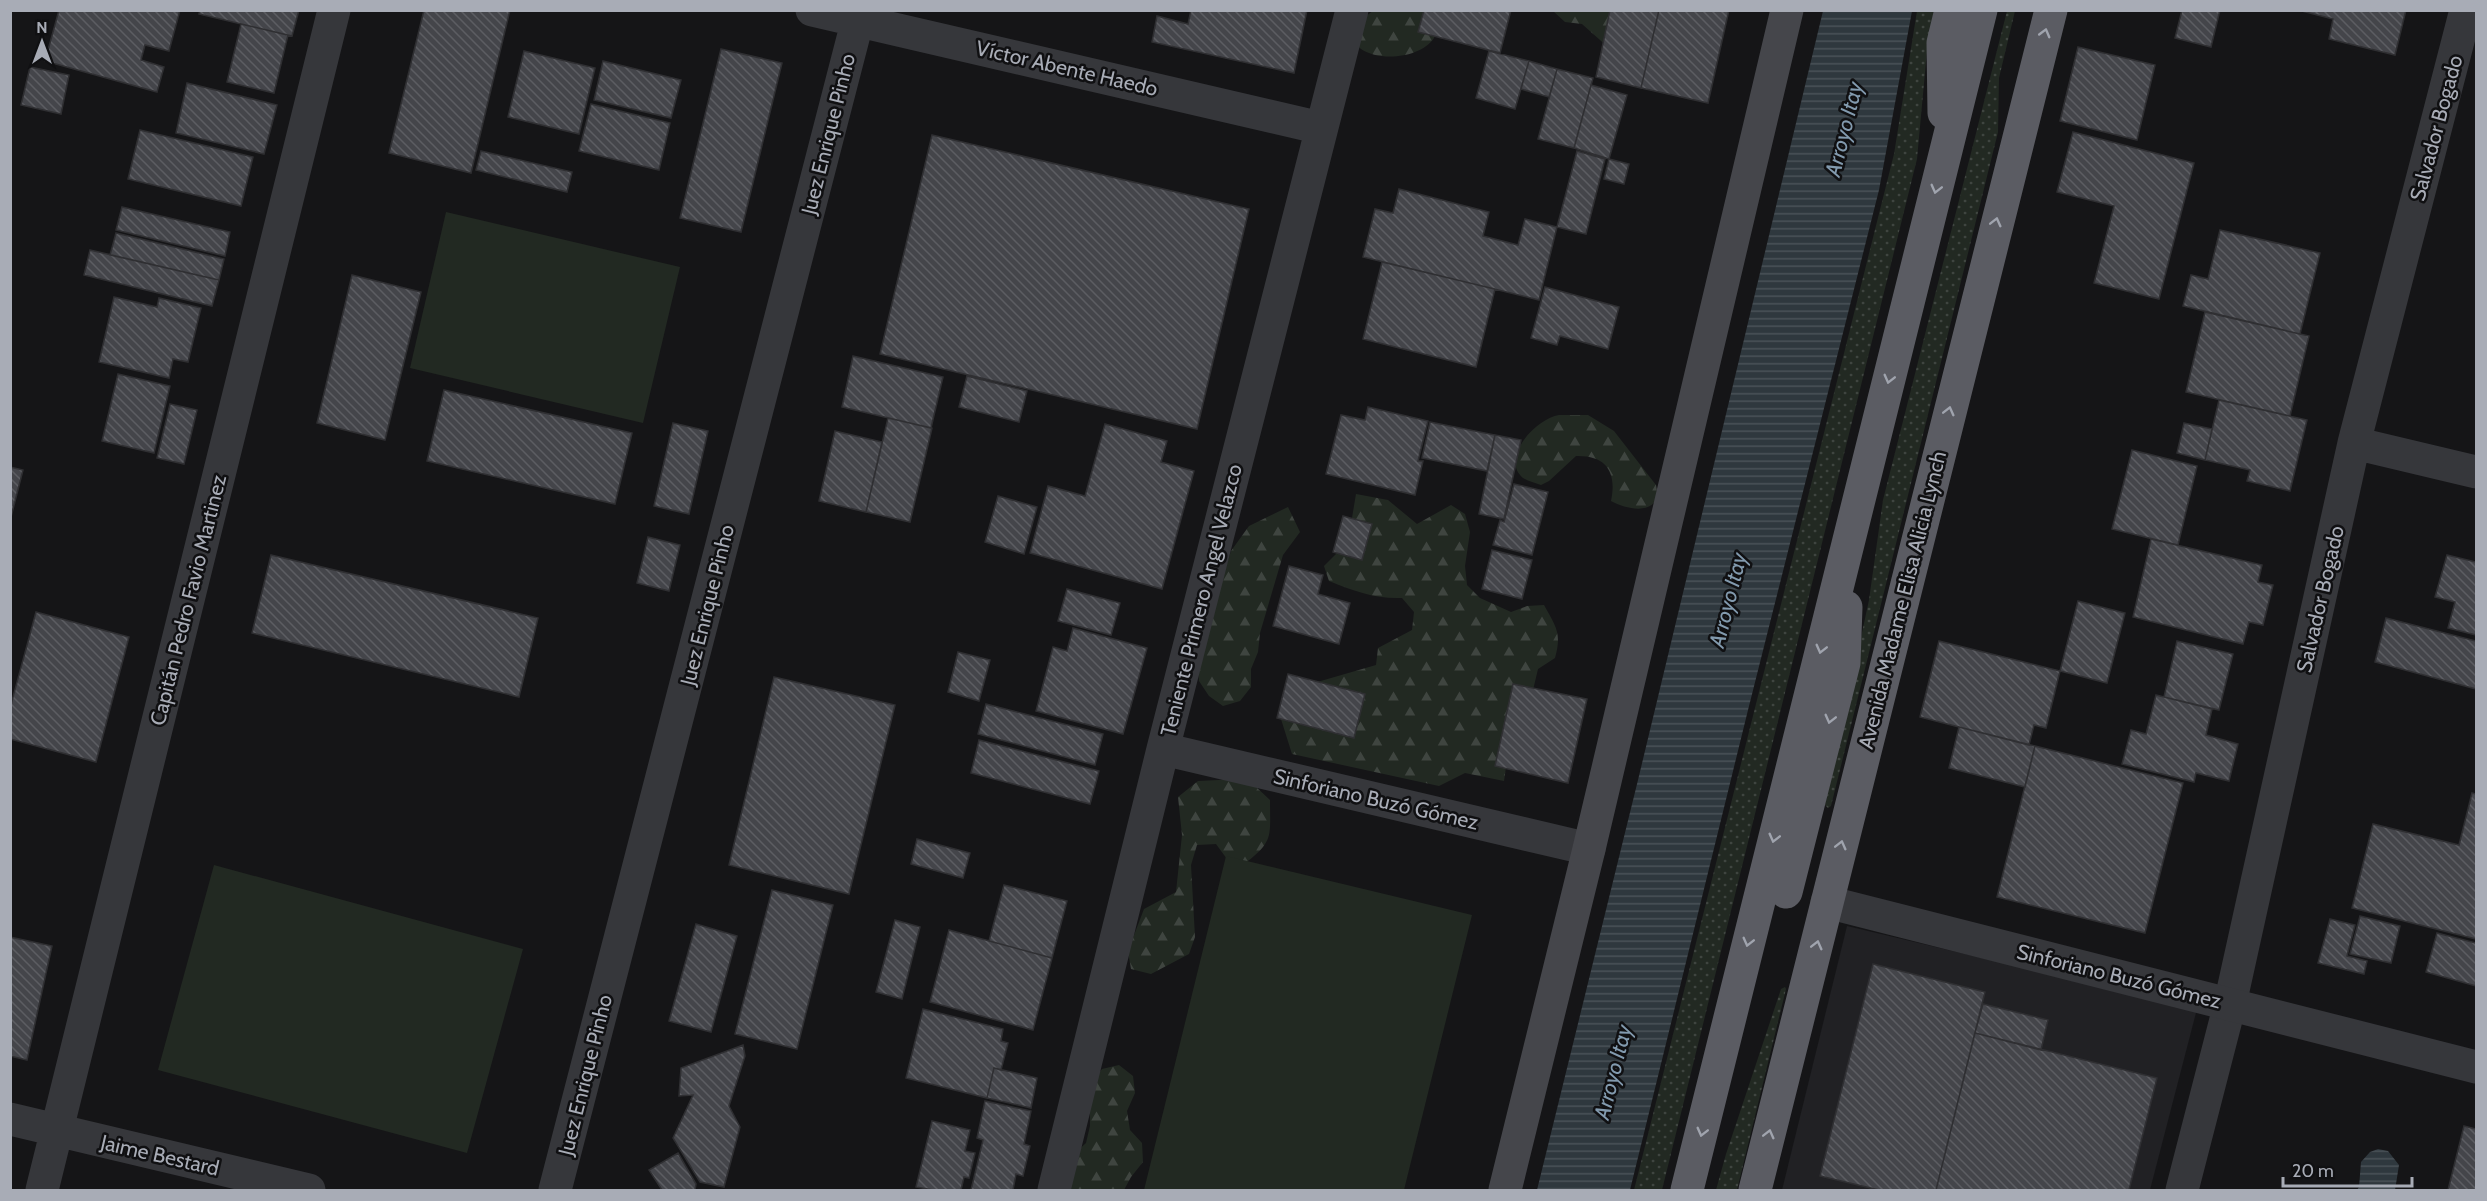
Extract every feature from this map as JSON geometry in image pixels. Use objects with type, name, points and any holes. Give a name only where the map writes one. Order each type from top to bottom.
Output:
[{"type":"highway","points":[[1945,156],[1943,43],[1951,10]]},
{"type":"highway","points":[[1687,1191],[1774,889],[1850,536],[1981,10]]},
{"type":"highway","name":"Avenida Madame Elisa Alicia Lynch","points":[[1755,1191],[2051,10]]},
{"type":"highway","name":"Sinforiano Buzó Gómez","points":[[1774,889],[1827,902]]},
{"type":"main road","points":[[1505,1191],[1787,10]]},
{"type":"street","name":"Capitán Pedro Favio Martinez","points":[[42,1191],[334,10]]},
{"type":"street","name":"Víctor Abente Haedo","points":[[812,10],[1321,128]]},
{"type":"street","name":"Teniente Primero Angel Velazco","points":[[1054,1191],[1163,749],[1352,10]]},
{"type":"street","name":"Salvador Bogado","points":[[2182,1191],[2230,1004],[2354,443],[2466,10]]},
{"type":"street","name":"Juez Enrique Pinho","points":[[555,1191],[858,19]]},
{"type":"street","points":[[2354,443],[2476,472]]},
{"type":"street","name":"Sinforiano Buzó Gómez","points":[[1163,749],[1588,849]]},
{"type":"street","name":"Sinforiano Buzó Gómez","points":[[1827,902],[2476,1067]]},
{"type":"street","name":"Jaime Bestard","points":[[10,1119],[309,1191]]},
{"type":"shaded area","points":[[1847,926],[2197,1009],[2150,1190],[1782,1190]]},
{"type":"green space","points":[[1373,11],[1433,11],[1439,20],[1436,34],[1428,45],[1410,54],[1389,57],[1369,53],[1359,47],[1348,29]]},
{"type":"green space","points":[[1553,11],[1610,11],[1620,33],[1609,48],[1582,24],[1565,22]]},
{"type":"green space","points":[[1917,11],[1934,11],[1928,40],[1917,159],[1662,1190],[1634,1190],[1894,154]]},
{"type":"green space","points":[[2007,11],[2015,11],[1999,78],[1998,132],[1831,806],[1828,808],[1825,805],[1869,600],[1883,500]]},
{"type":"green space","points":[[446,212],[680,267],[643,423],[410,368]]},
{"type":"green space","points":[[1559,415],[1588,415],[1614,431],[1656,485],[1657,495],[1654,502],[1650,506],[1635,509],[1611,501],[1611,474],[1602,462],[1587,456],[1576,456],[1549,481],[1541,485],[1523,478],[1517,470],[1515,460],[1518,450],[1524,440],[1541,423]]},
{"type":"green space","points":[[1356,494],[1388,500],[1417,524],[1451,505],[1465,514],[1470,532],[1465,566],[1467,585],[1480,598],[1511,612],[1527,606],[1544,605],[1552,619],[1558,636],[1555,658],[1538,669],[1533,690],[1508,753],[1504,781],[1465,773],[1439,786],[1292,754],[1281,719],[1307,685],[1376,665],[1378,648],[1412,630],[1414,612],[1402,598],[1374,596],[1329,581],[1324,566],[1348,542]]},
{"type":"green space","points":[[1288,507],[1300,532],[1283,555],[1260,633],[1258,652],[1251,669],[1251,687],[1240,701],[1223,706],[1209,696],[1199,681],[1197,659],[1231,551],[1249,526]]},
{"type":"green space","points":[[1239,779],[1255,786],[1270,800],[1270,831],[1265,844],[1243,865],[1227,859],[1216,844],[1197,845],[1191,865],[1195,937],[1189,954],[1151,974],[1131,969],[1128,951],[1144,909],[1176,892],[1182,835],[1178,797],[1198,781]]},
{"type":"green space","points":[[1226,856],[1472,915],[1404,1190],[1144,1190]]},
{"type":"green space","points":[[214,865],[523,949],[467,1153],[158,1070]]},
{"type":"green space","points":[[1785,987],[1737,1190],[1716,1190],[1781,989]]},
{"type":"green space","points":[[1119,1065],[1133,1076],[1135,1093],[1127,1111],[1130,1130],[1142,1143],[1143,1162],[1124,1190],[1053,1190],[1060,1167],[1086,1143],[1090,1126],[1090,1084],[1102,1069]]},
{"type":"water","name":"Arroyo Itay","points":[[1823,11],[1912,11],[1879,190],[1630,1190],[1537,1190],[1638,780]]},
{"type":"water","points":[[2378,1149],[2388,1151],[2399,1165],[2395,1190],[2357,1190],[2361,1162],[2370,1152]]},
{"type":"building","points":[[59,10],[180,10],[169,51],[145,45],[141,60],[164,67],[157,92],[45,61]]},
{"type":"building","points":[[200,10],[299,10],[292,36],[199,14]]},
{"type":"building","points":[[424,10],[510,10],[471,173],[389,153]]},
{"type":"building","points":[[1191,10],[1307,10],[1294,73],[1152,42],[1157,16],[1188,24]]},
{"type":"building","points":[[1424,10],[1511,10],[1500,53],[1418,32]]},
{"type":"building","points":[[1610,10],[1659,10],[1641,88],[1596,77]]},
{"type":"building","points":[[1659,10],[1729,10],[1708,103],[1641,88]]},
{"type":"building","points":[[2182,10],[2220,10],[2211,47],[2175,38]]},
{"type":"building","points":[[2298,10],[2406,10],[2395,55],[2329,39],[2333,19]]},
{"type":"building","points":[[241,24],[288,35],[274,93],[227,82]]},
{"type":"building","points":[[2078,47],[2155,65],[2137,140],[2060,121]]},
{"type":"building","points":[[721,49],[782,63],[741,232],[680,218]]},
{"type":"building","points":[[524,51],[595,68],[579,134],[508,117]]},
{"type":"building","points":[[1489,51],[1529,61],[1515,109],[1476,98]]},
{"type":"building","points":[[603,61],[681,80],[671,118],[594,100]]},
{"type":"building","points":[[1529,61],[1557,69],[1549,97],[1521,89]]},
{"type":"building","points":[[30,67],[69,75],[61,114],[21,105]]},
{"type":"building","points":[[1557,69],[1593,78],[1574,148],[1538,139]]},
{"type":"building","points":[[187,83],[277,105],[264,154],[176,133]]},
{"type":"building","points":[[1591,85],[1627,95],[1609,159],[1574,148]]},
{"type":"building","points":[[591,104],[670,123],[659,170],[579,151]]},
{"type":"building","points":[[140,130],[253,157],[241,206],[128,179]]},
{"type":"building","points":[[2073,132],[2194,163],[2159,299],[2094,283],[2114,206],[2057,192]]},
{"type":"building","points":[[932,135],[1249,209],[1197,429],[880,354]]},
{"type":"building","points":[[481,151],[572,172],[567,192],[476,170]]},
{"type":"building","points":[[1577,151],[1605,159],[1586,234],[1557,227]]},
{"type":"building","points":[[1609,159],[1629,164],[1624,184],[1604,179]]},
{"type":"building","points":[[1399,189],[1489,212],[1483,236],[1518,245],[1525,219],[1557,227],[1539,300],[1363,257],[1375,209],[1393,213]]},
{"type":"building","points":[[122,207],[230,232],[225,256],[116,230]]},
{"type":"building","points":[[2220,230],[2320,253],[2300,334],[2183,306],[2191,275],[2208,279]]},
{"type":"building","points":[[116,233],[224,259],[219,280],[110,255]]},
{"type":"building","points":[[90,250],[219,280],[212,306],[84,275]]},
{"type":"building","points":[[1382,262],[1495,289],[1476,367],[1363,339]]},
{"type":"building","points":[[352,275],[421,292],[385,440],[317,423]]},
{"type":"building","points":[[1545,287],[1619,307],[1608,349],[1560,336],[1557,345],[1531,338]]},
{"type":"building","points":[[114,297],[157,307],[159,298],[201,308],[188,362],[173,359],[169,378],[99,362]]},
{"type":"building","points":[[2205,312],[2309,336],[2290,416],[2186,392]]},
{"type":"building","points":[[853,356],[943,377],[931,428],[842,407]]},
{"type":"building","points":[[118,374],[170,386],[154,453],[102,441]]},
{"type":"building","points":[[967,376],[1027,391],[1019,422],[959,407]]},
{"type":"building","points":[[444,390],[632,433],[615,504],[427,461]]},
{"type":"building","points":[[2219,400],[2307,420],[2290,491],[2247,481],[2250,470],[2205,460]]},
{"type":"building","points":[[170,404],[197,410],[184,464],[157,458]]},
{"type":"building","points":[[1368,407],[1428,421],[1418,461],[1423,461],[1415,495],[1326,474],[1341,415],[1365,420]]},
{"type":"building","points":[[888,418],[932,428],[910,522],[866,512]]},
{"type":"building","points":[[1430,422],[1495,435],[1487,471],[1422,458]]},
{"type":"building","points":[[673,423],[708,431],[689,514],[654,506]]},
{"type":"building","points":[[2184,423],[2212,429],[2205,460],[2177,453]]},
{"type":"building","points":[[1105,424],[1167,441],[1161,462],[1194,471],[1162,589],[1030,553],[1048,486],[1085,496]]},
{"type":"building","points":[[835,431],[882,442],[866,512],[819,501]]},
{"type":"building","points":[[1495,435],[1521,440],[1504,519],[1479,514]]},
{"type":"building","points":[[2132,450],[2197,466],[2178,545],[2112,529]]},
{"type":"building","points":[[10,467],[23,470],[10,521]]},
{"type":"building","points":[[1514,484],[1548,492],[1532,555],[1493,545],[1500,520],[1504,522]]},
{"type":"building","points":[[998,496],[1037,507],[1024,554],[985,542]]},
{"type":"building","points":[[1343,516],[1372,524],[1362,560],[1333,552]]},
{"type":"building","points":[[648,537],[680,545],[669,591],[637,583]]},
{"type":"building","points":[[2151,539],[2262,565],[2258,582],[2273,585],[2263,625],[2249,622],[2243,644],[2133,617]]},
{"type":"building","points":[[1492,550],[1532,560],[1522,599],[1482,589]]},
{"type":"building","points":[[271,555],[538,618],[519,697],[252,633]]},
{"type":"building","points":[[2447,555],[2476,562],[2476,635],[2448,628],[2455,602],[2435,597]]},
{"type":"building","points":[[1289,566],[1323,575],[1318,594],[1350,603],[1339,644],[1273,626]]},
{"type":"building","points":[[1067,589],[1120,603],[1111,635],[1058,621]]},
{"type":"building","points":[[2078,601],[2125,613],[2107,683],[2060,671]]},
{"type":"building","points":[[36,612],[129,637],[96,762],[10,739],[10,708]]},
{"type":"building","points":[[2386,618],[2476,641],[2476,689],[2375,662]]},
{"type":"building","points":[[1073,628],[1147,648],[1123,734],[1036,711],[1053,647],[1067,651]]},
{"type":"building","points":[[1939,641],[2060,671],[2046,728],[2034,725],[2029,745],[1920,717]]},
{"type":"building","points":[[2177,641],[2233,654],[2219,710],[2164,697]]},
{"type":"building","points":[[958,652],[990,660],[979,701],[948,692]]},
{"type":"building","points":[[1288,674],[1365,694],[1354,738],[1277,718]]},
{"type":"building","points":[[774,677],[895,705],[849,894],[729,865]]},
{"type":"building","points":[[1513,684],[1587,699],[1568,783],[1495,766]]},
{"type":"building","points":[[2156,695],[2212,709],[2206,735],[2238,744],[2229,781],[2196,773],[2194,782],[2122,764],[2131,730],[2146,734]]},
{"type":"building","points":[[986,704],[1103,734],[1095,765],[978,734]]},
{"type":"building","points":[[1959,727],[2035,746],[2025,787],[1949,768]]},
{"type":"building","points":[[979,740],[1099,771],[1090,804],[971,773]]},
{"type":"building","points":[[2035,746],[2183,783],[2145,933],[1997,897]]},
{"type":"building","points":[[2472,793],[2476,794],[2476,939],[2352,908],[2373,824],[2459,845]]},
{"type":"building","points":[[917,839],[970,853],[963,878],[911,864]]},
{"type":"building","points":[[1004,885],[1067,901],[1052,958],[989,941]]},
{"type":"building","points":[[772,890],[833,905],[797,1049],[735,1034]]},
{"type":"building","points":[[2360,916],[2400,926],[2391,963],[2350,954]]},
{"type":"building","points":[[2330,919],[2355,925],[2347,956],[2367,961],[2364,974],[2318,963]]},
{"type":"building","points":[[895,920],[920,927],[902,999],[876,992]]},
{"type":"building","points":[[696,924],[737,936],[711,1032],[669,1021]]},
{"type":"building","points":[[949,930],[1052,958],[1033,1030],[930,1002]]},
{"type":"building","points":[[2437,933],[2476,943],[2476,986],[2426,972]]},
{"type":"building","points":[[10,937],[52,946],[27,1060],[10,1056]]},
{"type":"building","points":[[1873,964],[1985,992],[1936,1190],[1879,1190],[1820,1176]]},
{"type":"building","points":[[1983,1004],[2048,1020],[2041,1050],[1975,1033]]},
{"type":"building","points":[[923,1009],[1003,1029],[1001,1041],[1008,1043],[1001,1070],[994,1068],[987,1098],[906,1078]]},
{"type":"building","points":[[1975,1033],[2157,1078],[2129,1190],[1936,1190]]},
{"type":"building","points":[[743,1045],[745,1056],[729,1106],[740,1127],[724,1187],[700,1182],[673,1138],[693,1095],[679,1096],[681,1068]]},
{"type":"building","points":[[994,1068],[1037,1078],[1031,1108],[987,1098]]},
{"type":"building","points":[[985,1101],[1031,1111],[1024,1144],[1030,1146],[1023,1176],[1016,1174],[1013,1190],[971,1190],[983,1140],[977,1138]]},
{"type":"building","points":[[932,1121],[970,1130],[965,1151],[975,1153],[969,1178],[964,1177],[961,1190],[933,1190],[916,1187]]},
{"type":"building","points":[[2464,1126],[2476,1129],[2476,1190],[2448,1190]]},
{"type":"building","points":[[678,1153],[696,1184],[695,1190],[662,1190],[649,1170]]}]
